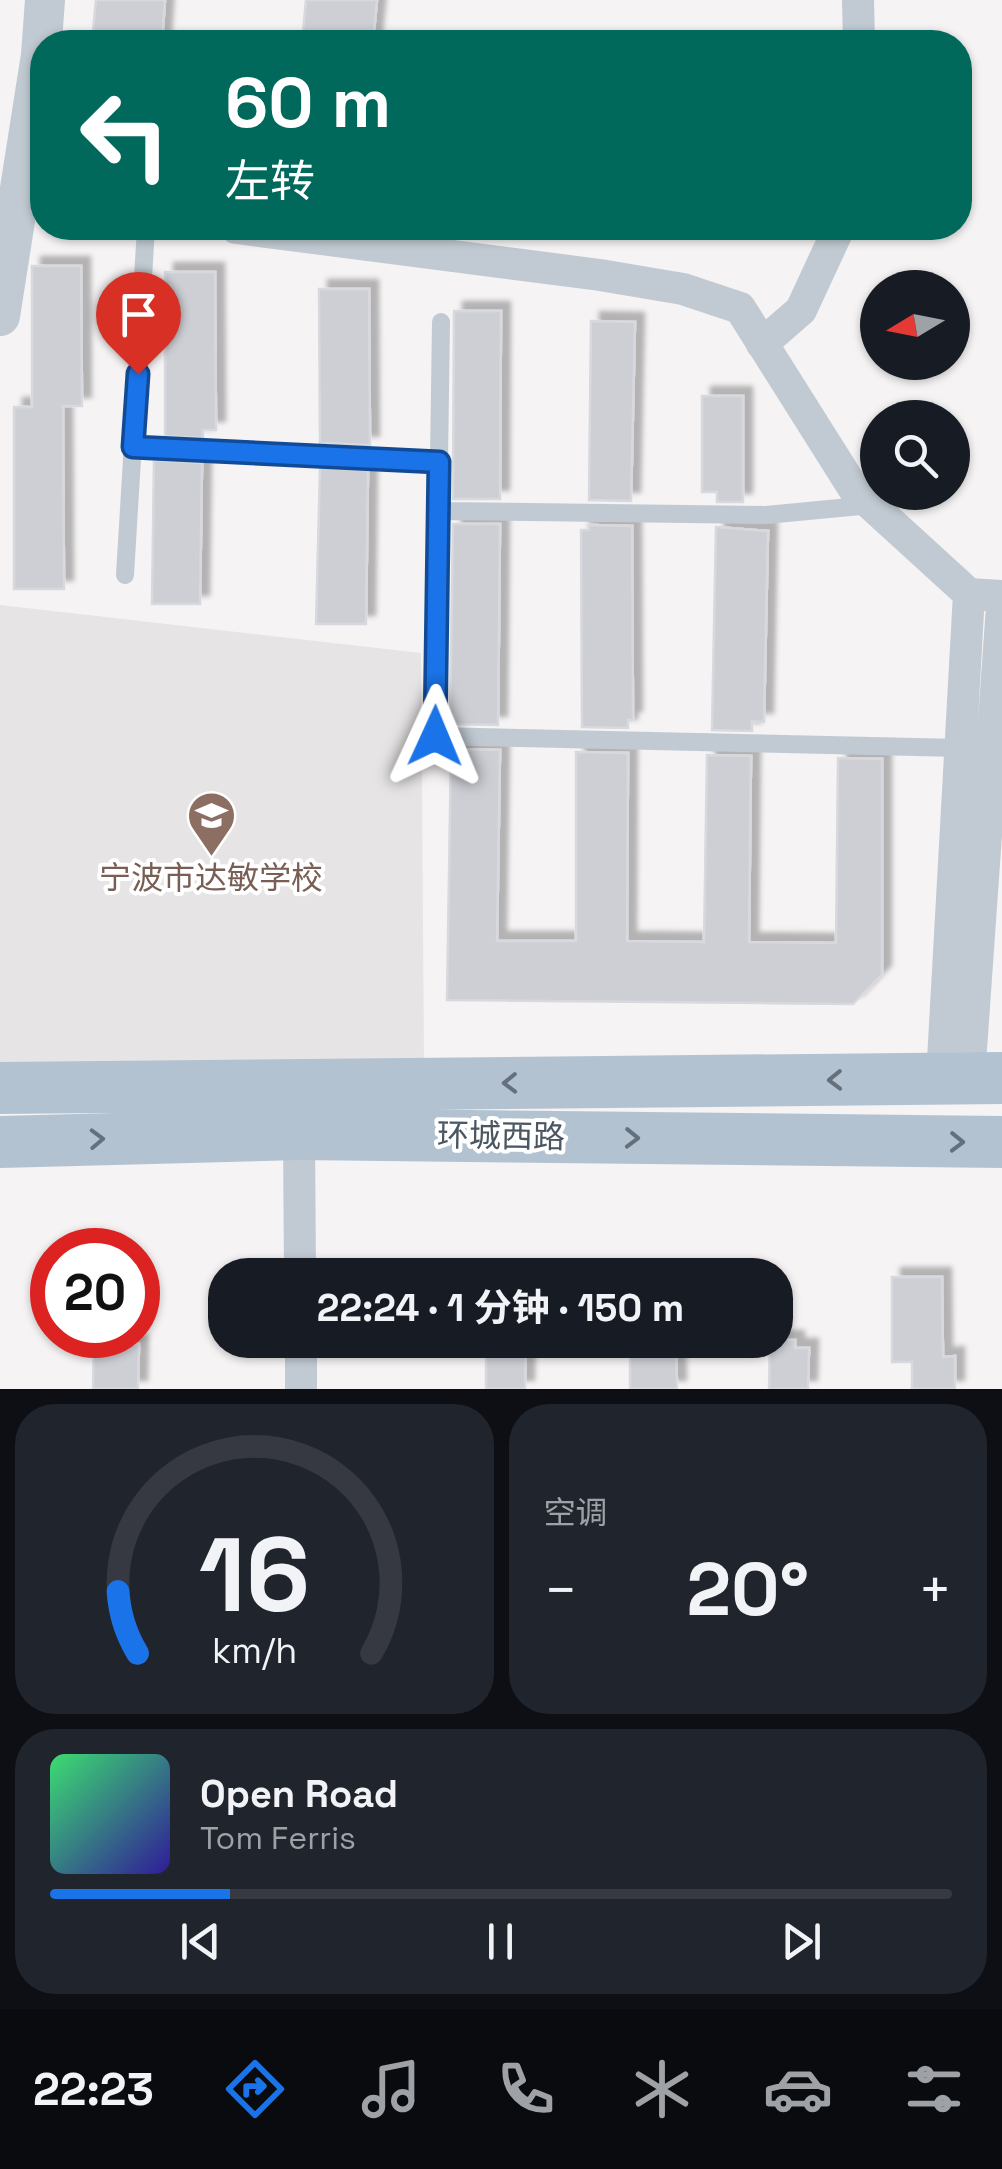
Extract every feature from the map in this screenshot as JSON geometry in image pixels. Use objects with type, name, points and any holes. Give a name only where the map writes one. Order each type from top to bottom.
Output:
[{"type":"main road","name":"环城西路","points":[[0,1088],[971,1078]]},
{"type":"main road","name":"环城西路","points":[[0,1142],[299,1134],[1002,1142]]},
{"type":"street","points":[[41,30],[45,0]]},
{"type":"street","points":[[858,0],[859,30]]},
{"type":"street","points":[[0,316],[30,120]]},
{"type":"street","points":[[324,240],[683,289],[740,308],[860,495]]},
{"type":"street","points":[[762,344],[800,310],[833,240]]},
{"type":"street","points":[[877,510],[986,595],[960,748],[971,1078]]},
{"type":"street","points":[[971,1078],[1002,606]]},
{"type":"street","points":[[299,1134],[300,1258]]},
{"type":"street","points":[[301,1358],[302,1389]]},
{"type":"lane","points":[[125,575],[145,240]]},
{"type":"lane","points":[[442,322],[435,736],[960,748]]},
{"type":"lane","points":[[133,447],[439,462]]},
{"type":"lane","points":[[438,511],[766,516],[860,506]]},
{"type":"shaded area","name":"宁波市达敏学校","points":[[0,605],[421,653],[424,1064],[0,1069]]},
{"type":"building","points":[[96,0],[165,0],[163,30],[93,30]]},
{"type":"building","points":[[306,0],[377,0],[374,30],[303,30]]},
{"type":"building","points":[[32,266],[81,266],[82,406],[63,406],[64,589],[14,589],[14,407],[32,407]]},
{"type":"building","points":[[165,272],[215,272],[216,430],[203,430],[203,438],[165,436]]},
{"type":"building","points":[[319,289],[369,289],[370,445],[320,443]]},
{"type":"building","points":[[454,311],[501,311],[500,499],[453,499]]},
{"type":"building","points":[[591,321],[635,322],[631,501],[589,500]]},
{"type":"building","points":[[702,396],[743,396],[743,502],[717,502],[717,492],[702,492]]},
{"type":"building","points":[[154,460],[202,463],[200,604],[152,604]]},
{"type":"building","points":[[320,468],[368,470],[366,624],[316,624]]},
{"type":"building","points":[[453,524],[500,524],[498,725],[452,724],[450,719]]},
{"type":"building","points":[[589,525],[632,526],[633,720],[628,720],[628,728],[582,727],[581,530],[589,530]]},
{"type":"building","points":[[716,527],[768,531],[764,722],[752,721],[752,731],[712,730]]},
{"type":"building","points":[[451,749],[500,750],[497,941],[576,941],[576,752],[628,753],[627,941],[704,942],[707,755],[751,756],[749,942],[836,943],[838,758],[882,759],[882,974],[853,1004],[447,1000]]},
{"type":"building","points":[[892,1277],[942,1277],[943,1357],[955,1356],[955,1389],[912,1389],[912,1362],[892,1362]]},
{"type":"building","points":[[793,1340],[795,1348],[809,1348],[808,1389],[769,1389],[770,1358],[793,1358]]},
{"type":"building","points":[[94,1358],[139,1358],[138,1389],[93,1389]]},
{"type":"building","points":[[486,1358],[526,1358],[525,1389],[486,1389]]},
{"type":"building","points":[[630,1358],[676,1358],[677,1389],[630,1389]]},
{"type":"place","name":"宁波市达敏学校","points":[[211,858]]},
{"type":"route","points":[[138,374],[133,447],[439,462],[435,736]]}]
